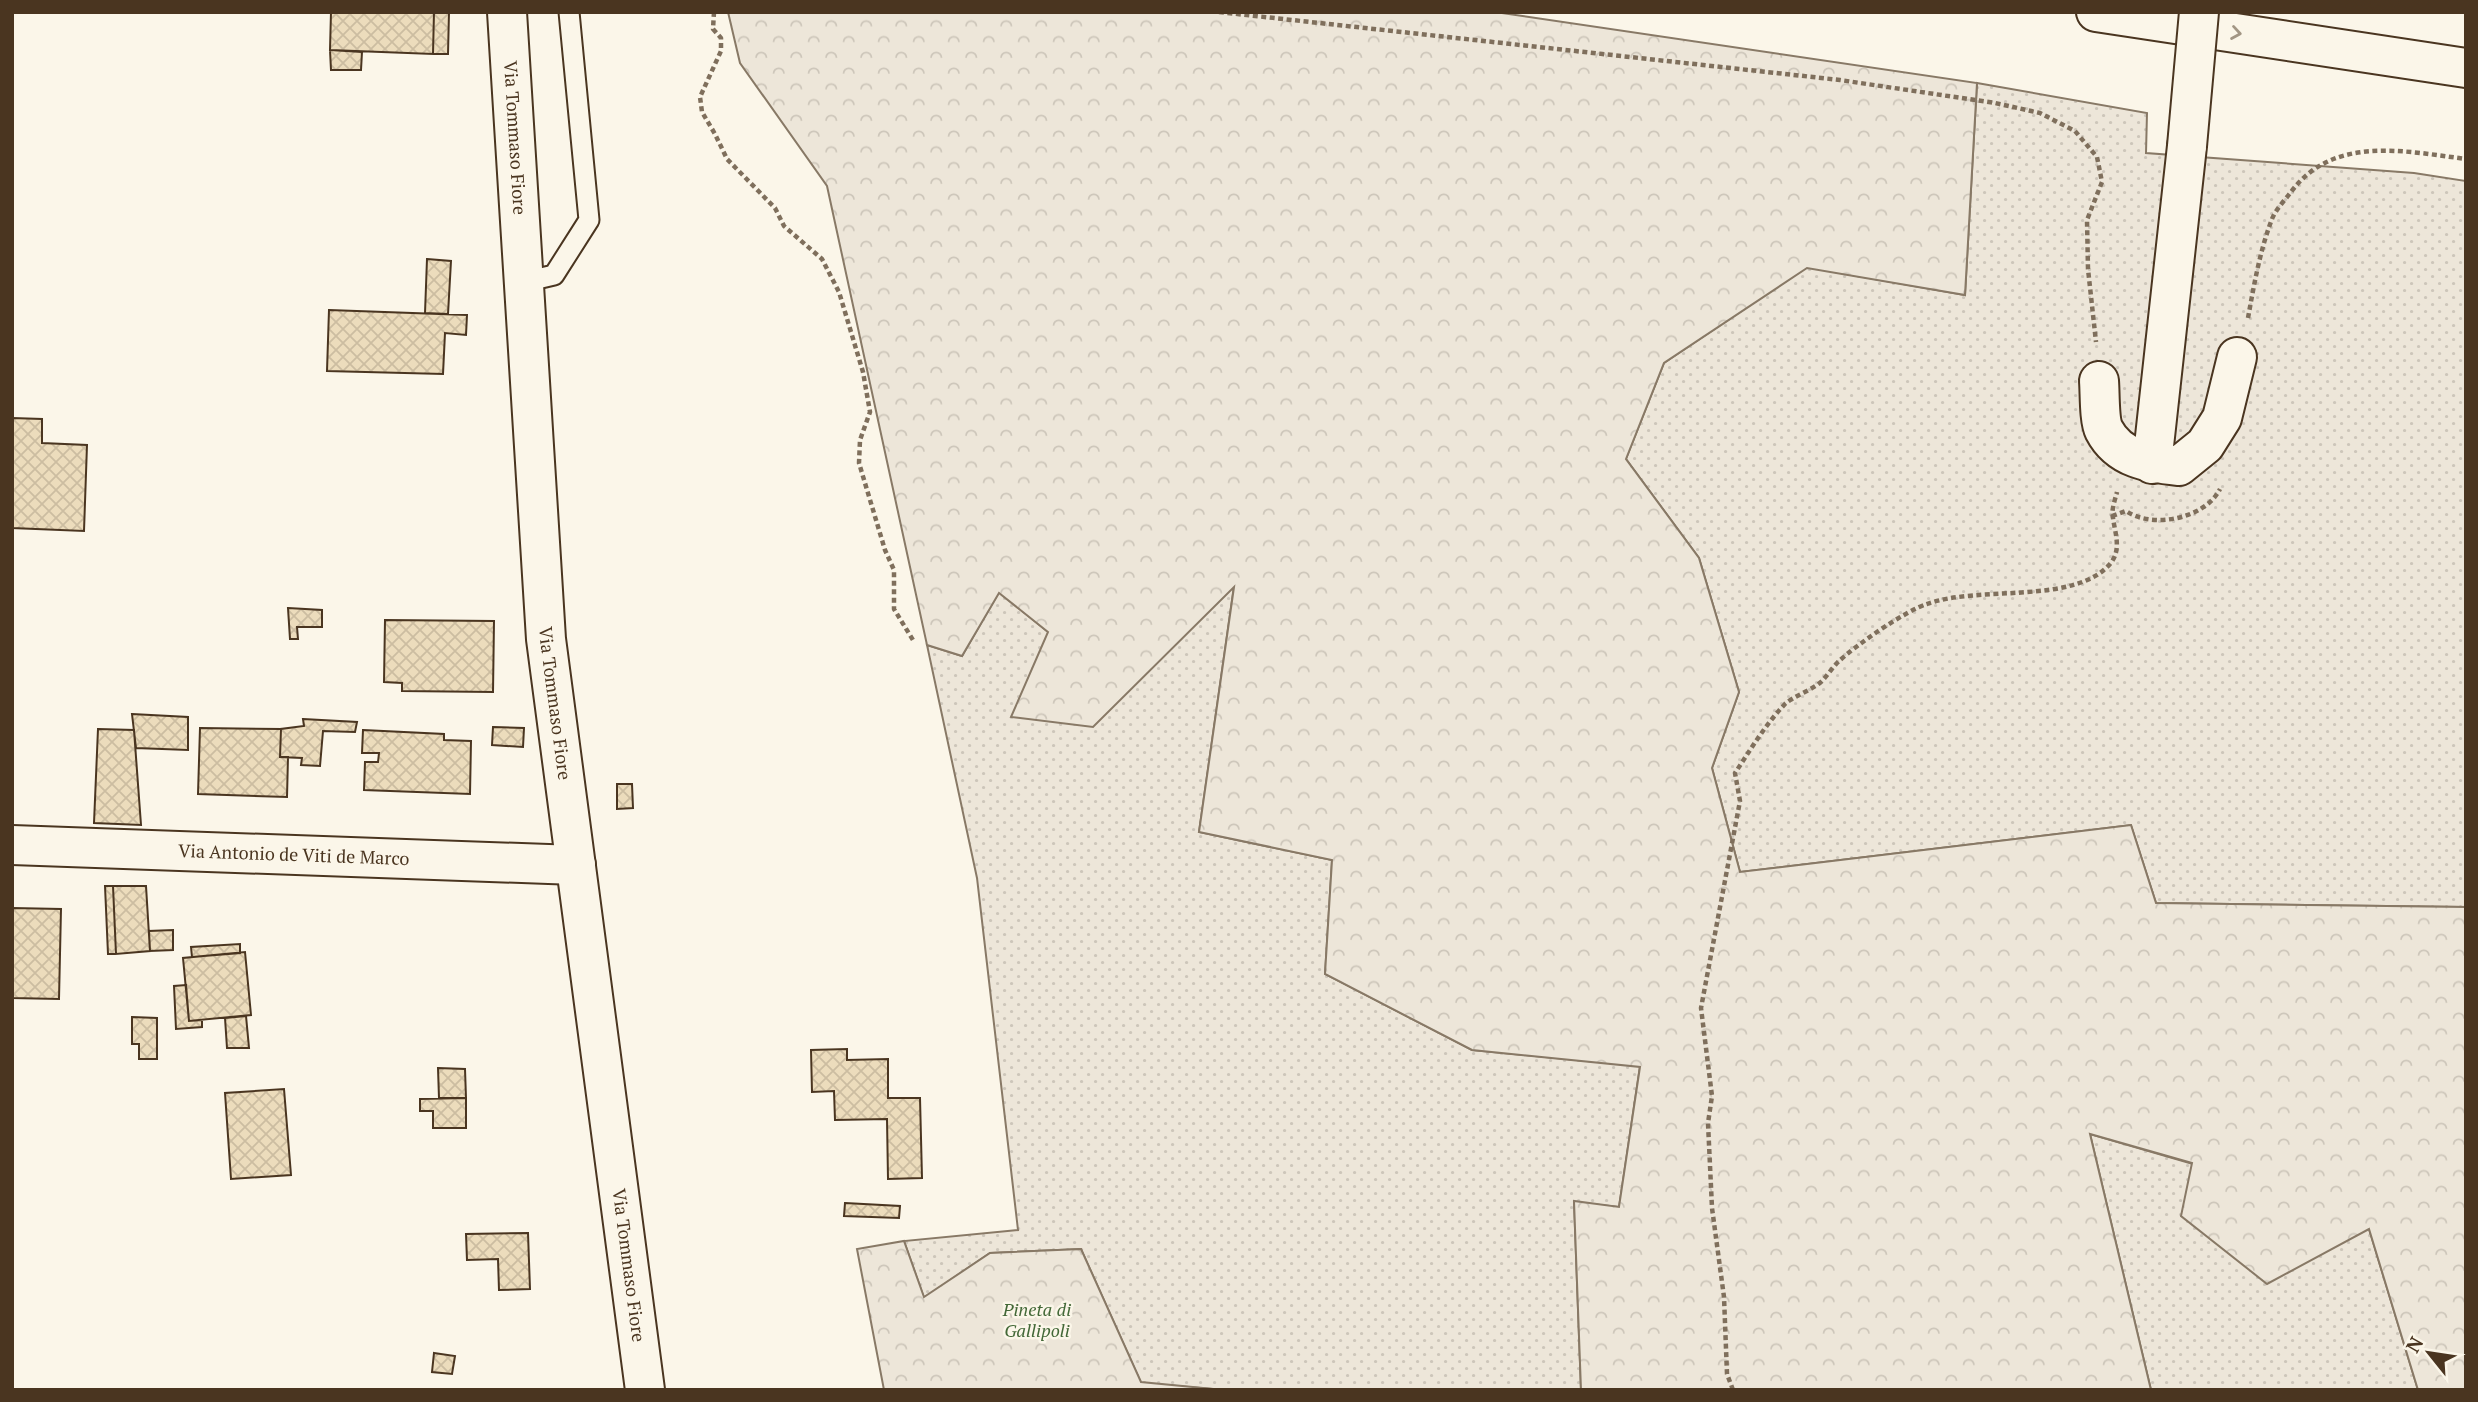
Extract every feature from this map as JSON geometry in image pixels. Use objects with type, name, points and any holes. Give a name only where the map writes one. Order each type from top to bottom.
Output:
[{"type":"main road","name":"Via Tommaso Fiore","points":[[507,12],[546,639],[645,1390]]},
{"type":"main road","points":[[2096,12],[2466,68]]},
{"type":"main road","points":[[2137,458],[2187,146],[2199,12]]},
{"type":"main road","points":[[2099,381],[2103,429],[2137,458],[2179,466],[2204,444],[2221,418],[2237,357]]},
{"type":"main road","name":"Via Antonio de Viti de Marco","points":[[12,845],[576,865]]},
{"type":"lane","points":[[524,282],[554,275],[589,220],[569,12]]},
{"type":"path","points":[[714,12],[713,29],[721,38],[721,51],[700,97],[702,112],[727,159],[775,208],[784,226],[822,259],[839,292],[863,372],[870,412],[860,440],[859,463],[885,550],[894,570],[894,609],[913,640]]},
{"type":"path","points":[[1220,12],[1840,80],[1995,103],[2040,113],[2076,131],[2097,157],[2102,182],[2087,219],[2088,269],[2099,381]]},
{"type":"path","points":[[2237,357],[2248,322],[2257,270],[2273,216],[2302,178],[2322,163],[2345,154],[2374,151],[2466,159]]},
{"type":"path","points":[[1733,1390],[1727,1374],[1724,1297],[1712,1208],[1708,1123],[1712,1097],[1702,1008],[1740,801],[1735,773],[1764,729],[1788,702],[1822,681],[1839,661],[1879,631],[1926,604],[1967,594],[2063,588],[2095,577],[2112,562],[2117,548],[2117,530],[2112,516],[2137,458]]},
{"type":"green space","points":[[728,12],[1495,12],[1977,83],[1965,295],[1807,268],[1664,363],[1626,459],[1699,558],[1739,692],[1712,768],[1740,872],[2131,825],[2156,903],[2466,907],[2466,1390],[2418,1390],[2369,1229],[2267,1284],[2181,1216],[2192,1163],[2090,1134],[2151,1390],[1581,1390],[1574,1201],[1619,1207],[1640,1067],[1472,1050],[1325,974],[1332,860],[1199,832],[1234,587],[1093,727],[1011,717],[1048,632],[999,593],[962,656],[927,645],[827,186],[740,63]]},
{"type":"green space","points":[[1977,83],[2147,113],[2146,153],[2414,173],[2466,181],[2466,907],[2156,903],[2131,825],[1740,872],[1712,768],[1739,692],[1699,558],[1626,459],[1664,363],[1807,267],[1965,295]]},
{"type":"green space","points":[[1234,586],[1199,832],[1332,860],[1325,974],[1472,1050],[1640,1066],[1619,1207],[1574,1202],[1581,1390],[1224,1390],[1141,1383],[1081,1249],[990,1253],[924,1298],[904,1241],[1018,1230],[977,878],[927,645],[962,656],[999,592],[1048,632]]},
{"type":"green space","points":[[2090,1134],[2193,1164],[2369,1229],[2418,1390],[2151,1390]]},
{"type":"green space","name":"Pineta di Gallipoli","points":[[904,1241],[924,1297],[990,1253],[1081,1249],[1141,1382],[1224,1390],[884,1390],[857,1249]]},
{"type":"building","points":[[331,12],[434,12],[433,54],[330,50]]},
{"type":"building","points":[[434,12],[449,12],[448,54],[433,54]]},
{"type":"building","points":[[330,50],[362,52],[361,70],[331,70]]},
{"type":"building","points":[[427,259],[451,261],[448,314],[425,313]]},
{"type":"building","points":[[329,310],[467,315],[466,335],[445,333],[443,374],[327,371]]},
{"type":"building","points":[[12,418],[42,419],[42,443],[87,445],[84,531],[12,528]]},
{"type":"building","points":[[288,608],[322,610],[322,627],[297,627],[298,639],[290,639]]},
{"type":"building","points":[[385,620],[494,621],[493,692],[402,691],[402,683],[384,682]]},
{"type":"building","points":[[132,714],[188,717],[188,750],[136,748]]},
{"type":"building","points":[[303,719],[357,722],[355,732],[323,731],[320,766],[301,765],[302,758],[280,757],[281,729],[304,726]]},
{"type":"building","points":[[493,727],[524,728],[523,747],[492,745]]},
{"type":"building","points":[[200,728],[281,729],[280,757],[288,757],[287,797],[198,794]]},
{"type":"building","points":[[98,729],[134,730],[141,825],[94,823]]},
{"type":"building","points":[[363,730],[444,734],[444,740],[471,741],[470,794],[364,790],[365,762],[378,762],[379,753],[362,753]]},
{"type":"building","points":[[617,784],[632,784],[633,808],[617,809]]},
{"type":"building","points":[[105,886],[113,886],[116,954],[108,954]]},
{"type":"building","points":[[113,886],[146,886],[150,951],[116,954]]},
{"type":"building","points":[[12,908],[61,909],[59,999],[12,998]]},
{"type":"building","points":[[173,930],[173,950],[150,951],[149,931]]},
{"type":"building","points":[[240,944],[240,953],[192,957],[191,947]]},
{"type":"building","points":[[245,952],[251,1015],[189,1021],[183,958]]},
{"type":"building","points":[[186,985],[189,1021],[202,1020],[202,1027],[176,1029],[174,986]]},
{"type":"building","points":[[246,1016],[249,1048],[227,1048],[225,1018]]},
{"type":"building","points":[[132,1017],[157,1018],[157,1059],[139,1059],[139,1044],[132,1044]]},
{"type":"building","points":[[847,1049],[847,1060],[888,1059],[888,1098],[920,1098],[922,1178],[888,1179],[887,1119],[835,1120],[834,1091],[812,1092],[811,1050]]},
{"type":"building","points":[[438,1068],[465,1069],[466,1098],[439,1098]]},
{"type":"building","points":[[284,1089],[291,1175],[231,1179],[225,1093]]},
{"type":"building","points":[[466,1098],[466,1128],[433,1128],[433,1111],[420,1111],[420,1099]]},
{"type":"building","points":[[845,1203],[900,1206],[899,1218],[844,1216]]},
{"type":"building","points":[[528,1233],[530,1289],[499,1290],[498,1259],[467,1260],[466,1234]]},
{"type":"building","points":[[434,1353],[455,1356],[452,1374],[432,1372]]}]
